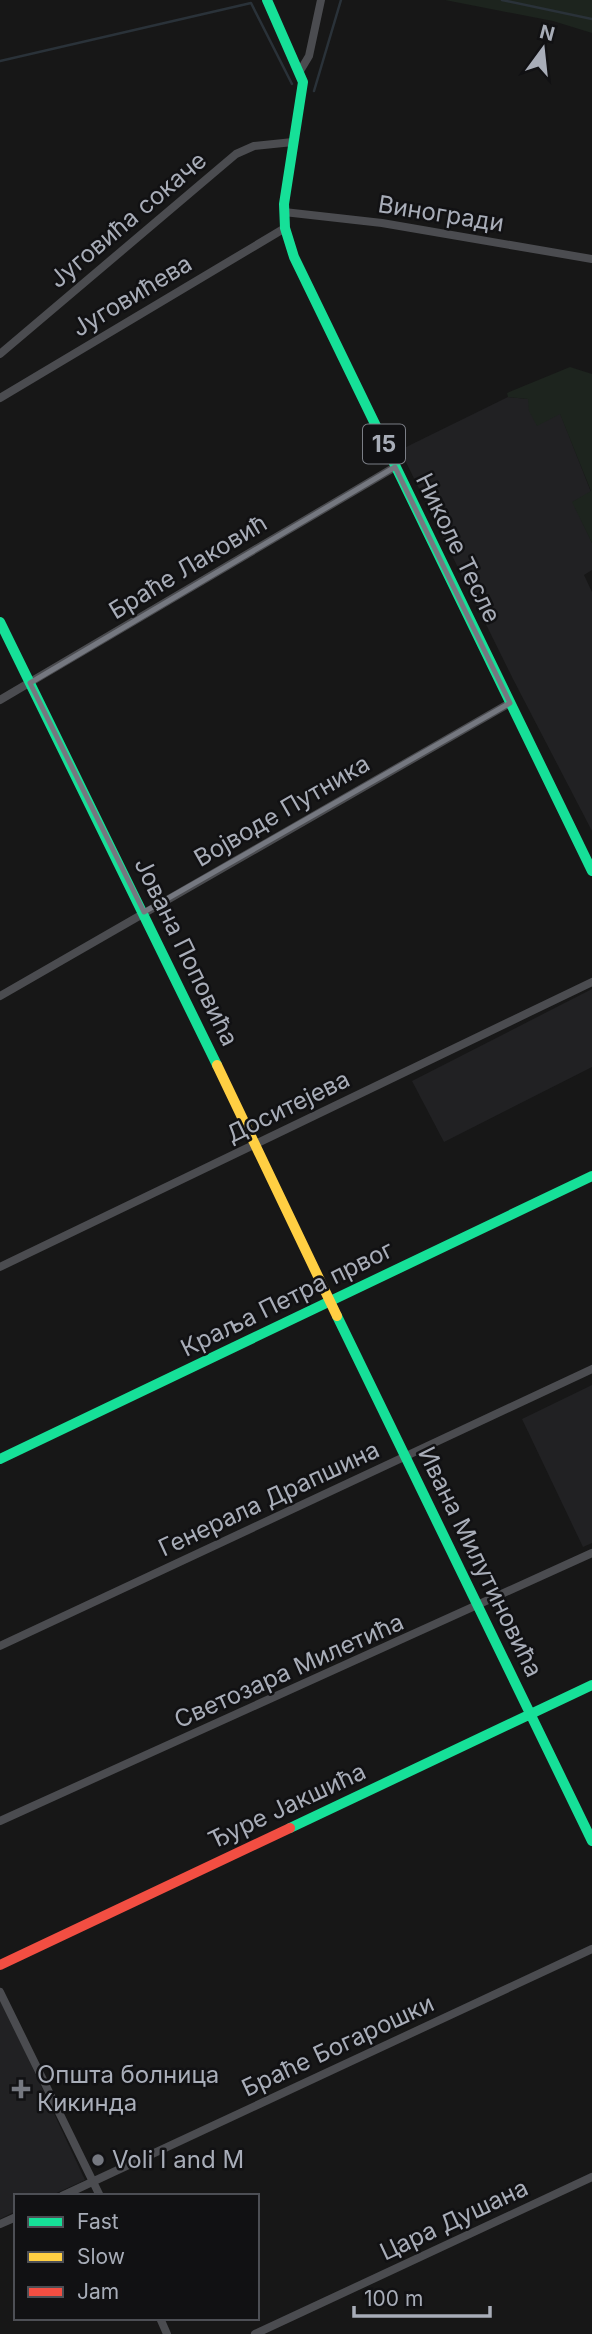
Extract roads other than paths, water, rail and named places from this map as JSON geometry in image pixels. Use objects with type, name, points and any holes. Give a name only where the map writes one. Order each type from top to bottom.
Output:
[{"type":"street","name":"Николе Тесле","points":[[267,0],[300,71],[302,97],[284,212],[285,228],[293,257],[592,871]]},
{"type":"street","points":[[300,71],[309,55],[321,0]]},
{"type":"street","name":"Југовића сокаче","points":[[0,354],[236,154],[254,146],[293,142]]},
{"type":"street","name":"Виногради","points":[[284,212],[382,223],[592,259]]},
{"type":"street","name":"Југовићева","points":[[0,398],[285,228]]},
{"type":"street","name":"Браће Лаковић","points":[[0,701],[395,467]]},
{"type":"street","name":"Јована Поповића","points":[[0,622],[144,912],[330,1302]]},
{"type":"street","name":"Војводе Путника","points":[[0,996],[510,703]]},
{"type":"street","name":"Доситејева","points":[[0,1266],[592,982]]},
{"type":"street","name":"Краља Петра првог","points":[[0,1460],[592,1176]]},
{"type":"street","name":"Ивана Милутиновића","points":[[330,1302],[592,1841]]},
{"type":"street","name":"Генерала Драпшина","points":[[0,1646],[592,1369]]},
{"type":"street","name":"Светозара Милетића","points":[[0,1821],[592,1553]]},
{"type":"street","name":"Ђуре Јакшића","points":[[0,1965],[592,1685]]},
{"type":"street","name":"Браће Богарошки","points":[[66,2194],[592,1949]]},
{"type":"street","points":[[0,1992],[99,2194]]},
{"type":"street","name":"Цара Душана","points":[[256,2334],[592,2177]]},
{"type":"waterway","points":[[314,91],[341,0]]},
{"type":"waterway","points":[[502,0],[592,19]]},
{"type":"waterway","points":[[0,61],[251,3],[292,84]]},
{"type":"place","name":"Општа болница Кикинда","points":[[21,2089]]},
{"type":"place","name":"Voli I and M","points":[[98,2160]]}]
